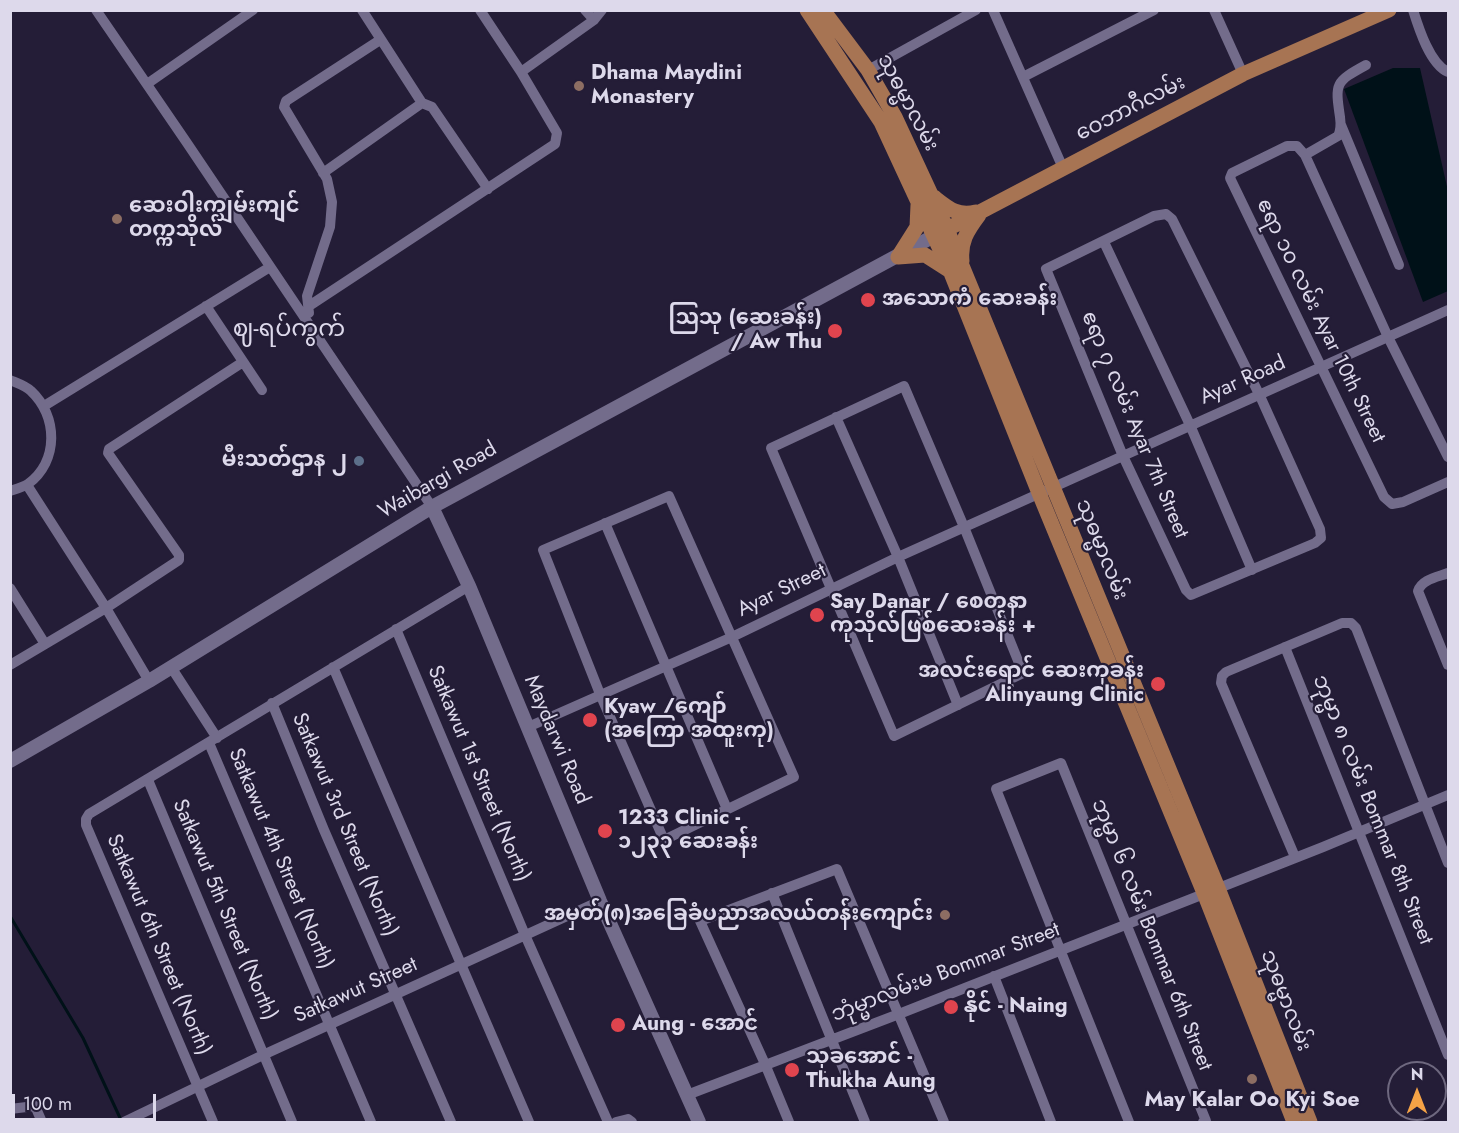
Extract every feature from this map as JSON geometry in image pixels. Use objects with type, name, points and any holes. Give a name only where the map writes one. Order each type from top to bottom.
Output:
[{"type":"main road","name":"သုဓမ္မာလမ်း","points":[[807,10],[881,122],[941,232],[1306,1122]]},
{"type":"main road","name":"ဝေဘာဂီလမ်း","points":[[941,232],[1243,74],[1389,10]]},
{"type":"main road","name":"သုဓမ္မာလမ်း","points":[[824,11],[868,70],[895,117],[924,198]]},
{"type":"main road","points":[[898,257],[917,227],[924,198],[953,212],[970,214],[982,211]]},
{"type":"main road","points":[[898,257],[925,255],[940,264],[956,269],[965,233],[982,211]]},
{"type":"street","points":[[96,10],[432,507]]},
{"type":"street","points":[[147,84],[253,10]]},
{"type":"street","points":[[363,10],[422,103],[432,107],[488,189]]},
{"type":"street","points":[[309,306],[555,144],[557,133],[522,72],[480,10]]},
{"type":"street","points":[[585,10],[594,20]]},
{"type":"street","points":[[522,72],[594,20],[602,10]]},
{"type":"street","points":[[868,70],[976,10]]},
{"type":"street","points":[[993,10],[1063,168]]},
{"type":"street","points":[[1023,77],[1154,10]]},
{"type":"street","points":[[1214,10],[1243,74]]},
{"type":"street","points":[[1413,10],[1420,35],[1441,68],[1449,72]]},
{"type":"street","points":[[310,325],[307,296],[330,227],[332,202],[327,179],[284,107],[286,101],[380,40]]},
{"type":"street","points":[[1366,65],[1350,74],[1338,87],[1336,97],[1341,125],[1399,265]]},
{"type":"street","points":[[323,173],[422,103]]},
{"type":"street","points":[[1341,125],[1340,132],[1334,140],[1305,155],[1388,337],[1449,457]]},
{"type":"street","name":"ဧရာ ၁၀ လမ်း Ayar 10th Street","points":[[1305,155],[1297,146],[1287,146],[1232,173],[1230,178],[1384,497],[1392,504],[1403,502],[1449,482]]},
{"type":"street","points":[[1166,214],[1172,219],[1260,396],[1320,529],[1321,537],[1315,543],[1252,570],[1190,425],[1104,242],[1154,216],[1166,214]]},
{"type":"street","name":"ဝေဘာဂီလမ်း","points":[[898,257],[941,232]]},
{"type":"street","name":"ဧရာ ၇ လမ်း Ayar 7th Street","points":[[1104,242],[1046,269],[1123,456],[1186,590],[1191,595],[1252,570]]},
{"type":"street","name":"Waibargi Road","points":[[10,761],[149,681],[432,507],[898,257]]},
{"type":"street","points":[[44,406],[270,267]]},
{"type":"street","points":[[206,306],[262,390]]},
{"type":"street","name":"Ayar Road","points":[[1045,490],[1449,310]]},
{"type":"street","points":[[10,665],[106,608],[179,560],[179,555],[108,453],[109,448],[243,362]]},
{"type":"street","points":[[10,380],[29,389],[44,406],[52,428],[51,451],[40,471],[27,485],[10,491]]},
{"type":"street","points":[[904,386],[1023,674],[894,736],[771,448],[836,417],[904,386]]},
{"type":"street","points":[[836,417],[898,557],[958,705]]},
{"type":"street","points":[[27,485],[106,608],[149,681]]},
{"type":"street","name":"Ayar Street","points":[[528,727],[732,637],[898,557],[1045,490]]},
{"type":"street","points":[[669,496],[794,777],[664,840],[600,694],[543,550],[605,523],[669,496]]},
{"type":"street","name":"Maydarwi Road","points":[[432,507],[469,586],[600,901],[699,1122]]},
{"type":"street","points":[[605,523],[727,808]]},
{"type":"street","points":[[1449,573],[1425,581],[1420,585],[1418,591],[1449,665]]},
{"type":"street","points":[[148,780],[469,586]]},
{"type":"street","points":[[10,588],[45,644]]},
{"type":"street","points":[[1295,857],[1221,683],[1222,676],[1226,672],[1342,623],[1351,623],[1356,628],[1449,863]]},
{"type":"street","name":"Satkawut 1st Street (North)","points":[[396,629],[525,935],[608,1122]]},
{"type":"street","name":"ဘုမ္မာ ၈ လမ်း Bommar 8th Street","points":[[1285,647],[1449,1055]]},
{"type":"street","name":"Satkawut 4th Street (North)","points":[[171,667],[213,740],[371,1122]]},
{"type":"street","points":[[333,667],[529,1122]]},
{"type":"street","name":"Satkawut 3rd Street (North)","points":[[272,703],[394,994],[451,1122]]},
{"type":"street","name":"ဘုမ္မာ ၆ လမ်း Bommar 6th Street","points":[[1059,951],[996,789],[1061,763],[1204,1122]]},
{"type":"street","name":"Satkawut 6th Street (North)","points":[[148,780],[89,814],[86,825],[213,1122]]},
{"type":"street","name":"Satkawut 5th Street (North)","points":[[148,780],[292,1122]]},
{"type":"street","name":"ဘုံမ္မာလမ်းမ Bommar Street","points":[[687,1095],[899,1014],[1449,795]]},
{"type":"street","points":[[789,1122],[700,921],[837,869],[944,1122]]},
{"type":"street","points":[[772,894],[865,1122]]},
{"type":"street","name":"Satkawut Street","points":[[127,1121],[263,1054],[600,901]]},
{"type":"street","points":[[1059,951],[1129,1122]]},
{"type":"street","points":[[994,976],[1051,1122]]},
{"type":"street","points":[[10,1109],[35,1107],[42,1122]]},
{"type":"street","points":[[616,1122],[628,1119],[632,1122]]},
{"type":"shaded area","points":[[1393,68],[1420,68],[1448,191],[1448,291],[1423,302],[1344,89]]},
{"type":"waterway","points":[[10,916],[83,1038],[121,1120]]},
{"type":"place","name":"Dhama Maydini Monastery","points":[[579,86]]},
{"type":"place","name":"ဆေးဝါးကျွမ်းကျင် တက္ကသိုလ်","points":[[117,219]]},
{"type":"place","name":"အသောကံ ဆေးခန်း","points":[[868,300]]},
{"type":"place","name":"သြသု (ဆေးခန်း) / Aw Thu","points":[[835,331]]},
{"type":"place","name":"မီးသတ်ဌာန ၂","points":[[359,461]]},
{"type":"place","name":"Say Danar / စေတနာ ကုသိုလ်ဖြစ်ဆေးခန်း +","points":[[817,615]]},
{"type":"place","name":"အလင်းရောင် ဆေးကုခန်း Alinyaung Clinic","points":[[1158,684]]},
{"type":"place","name":"Kyaw /ကျော် (အကြော အထူးကု)","points":[[590,720]]},
{"type":"place","name":"1233 Clinic - ၁၂၃၃ ဆေးခန်း","points":[[605,831]]},
{"type":"place","name":"အမှတ်(၈)အခြေခံပညာအလယ်တန်းကျောင်း","points":[[945,915]]},
{"type":"place","name":"နိုင် - Naing","points":[[951,1007]]},
{"type":"place","name":"Aung - အောင်","points":[[618,1025]]},
{"type":"place","name":"သုခအောင် - Thukha Aung","points":[[792,1070]]},
{"type":"place","name":"May Kalar Oo Kyi Soe","points":[[1252,1079]]},
{"type":"district","name":"ဈ-ရပ်ကွက်","points":[[289,330]]}]
